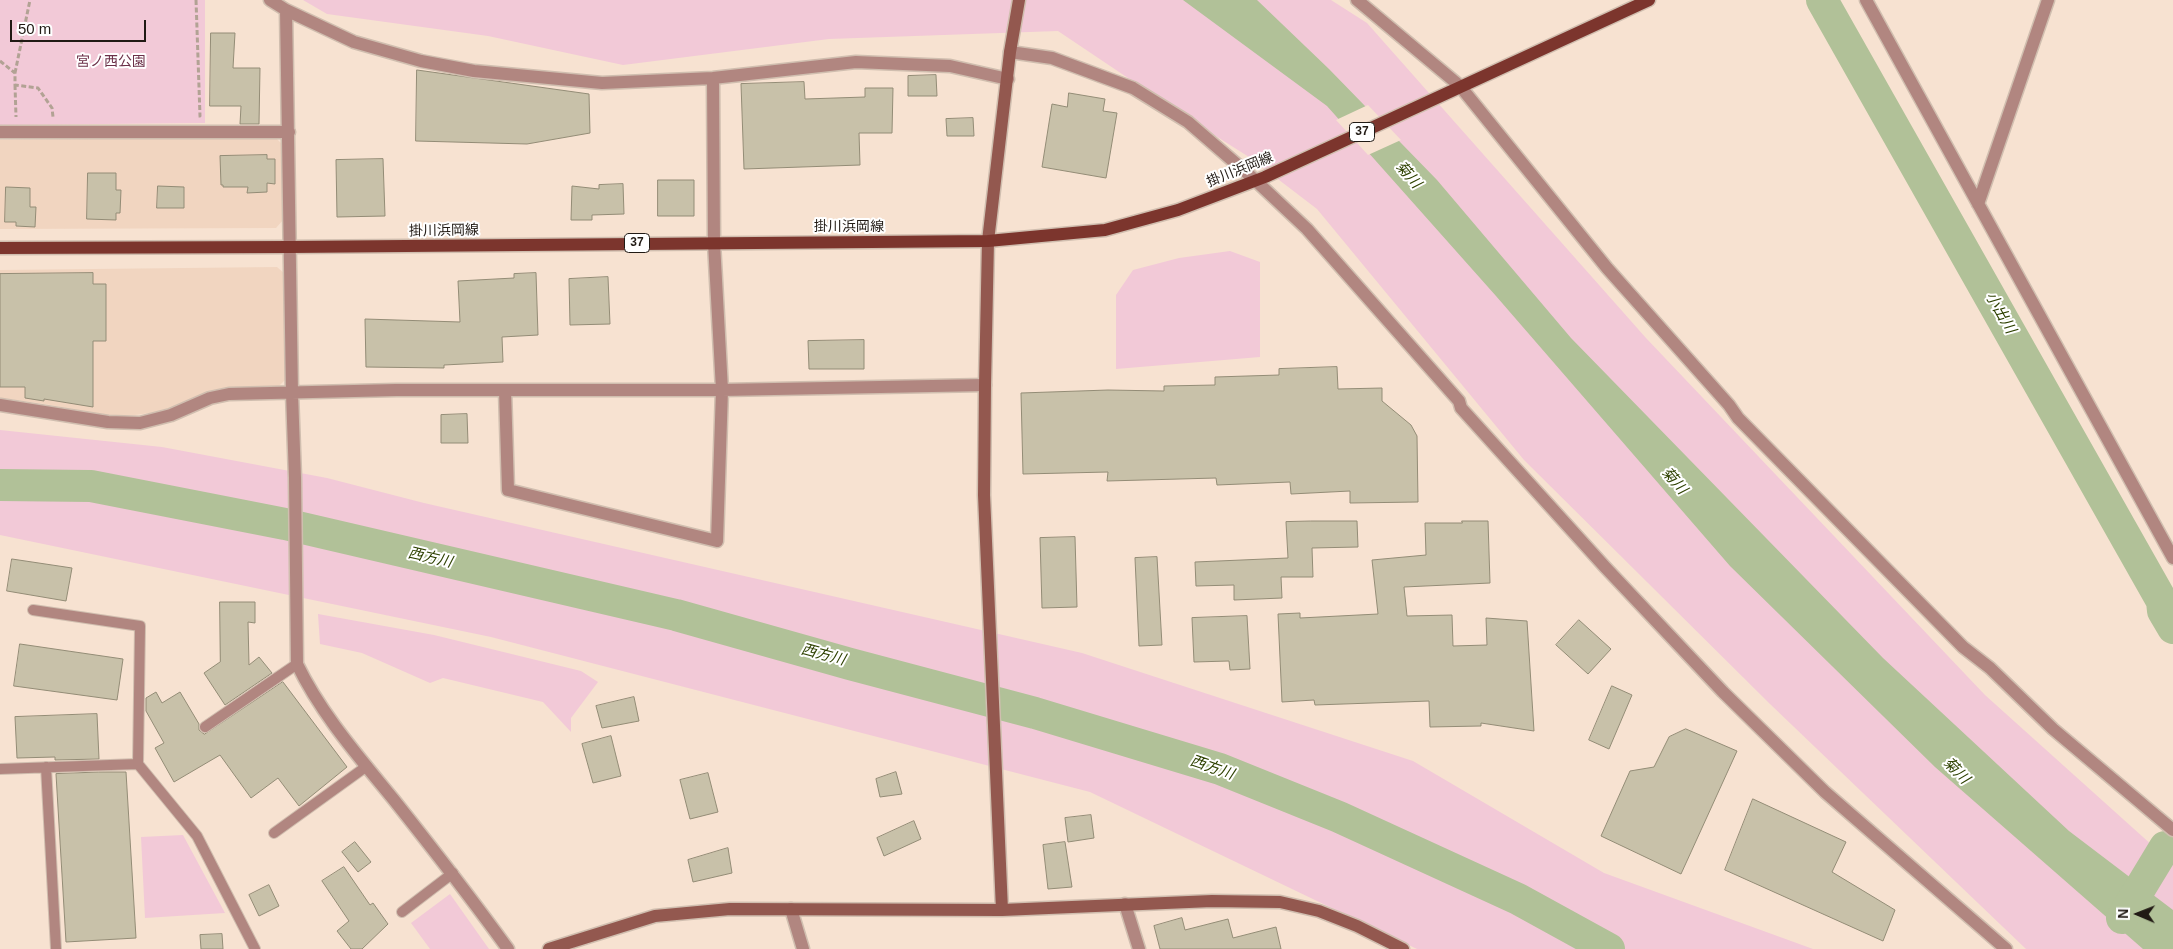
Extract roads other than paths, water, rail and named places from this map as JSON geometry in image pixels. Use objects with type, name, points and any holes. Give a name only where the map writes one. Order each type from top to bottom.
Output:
[{"type":"main road","name":"掛川浜岡線","points":[[0,248],[290,248],[988,241],[1105,230],[1178,210],[1260,179],[1644,1]]},
{"type":"street","points":[[270,0],[286,10],[354,42],[421,61],[474,71],[602,83],[713,78],[856,62],[950,66],[1008,78]]},
{"type":"street","points":[[1002,910],[984,496],[985,385],[988,241],[1010,52],[1019,0]]},
{"type":"street","points":[[1357,0],[1460,86],[1607,268],[1738,418],[1963,647],[1990,668],[2054,729],[2173,830]]},
{"type":"street","points":[[1866,0],[2173,558]]},
{"type":"street","points":[[1978,204],[2048,0]]},
{"type":"street","points":[[286,10],[297,664],[309,688],[367,766],[453,873],[508,949]]},
{"type":"street","points":[[1010,52],[1052,58],[1133,88],[1188,122],[1260,179],[1307,229],[1459,401],[1461,408],[1605,567],[1723,692],[1825,792],[2006,949]]},
{"type":"street","points":[[506,390],[508,490],[716,542],[722,390],[714,243],[713,78]]},
{"type":"street","points":[[0,132],[289,132]]},
{"type":"street","points":[[0,405],[108,422],[140,423],[171,415],[210,398],[229,394],[506,390],[722,390],[985,385]]},
{"type":"street","points":[[549,949],[655,916],[730,909],[1002,910],[1212,900],[1280,902],[1320,911],[1357,926],[1403,949]]},
{"type":"street","points":[[1125,904],[1139,949]]},
{"type":"street","points":[[791,909],[803,949]]},
{"type":"lane","points":[[32,610],[140,626],[138,764],[197,836],[255,949]]},
{"type":"lane","points":[[205,727],[297,664]]},
{"type":"lane","points":[[0,769],[138,764]]},
{"type":"lane","points":[[274,833],[367,766]]},
{"type":"lane","points":[[46,767],[56,949]]},
{"type":"lane","points":[[402,912],[453,873]]},
{"type":"water","name":"菊川","points":[[1183,0],[1257,0],[1329,69],[1437,180],[1571,338],[1883,658],[2069,831],[2173,910],[2173,949],[2143,949],[1935,767],[1730,566],[1496,296],[1327,106]]},
{"type":"waterway","name":"小出川","points":[[1822,0],[2162,601],[2163,611],[2173,628]]},
{"type":"waterway","name":"西方川","points":[[0,485],[91,486],[285,524],[676,615],[1035,713],[1220,769],[1339,817],[1518,899],[1609,949]]},
{"type":"waterway","name":"小出川","points":[[2122,918],[2165,847]]},
{"type":"park label","name":"宮ノ西公園","points":[[111,62]]}]
